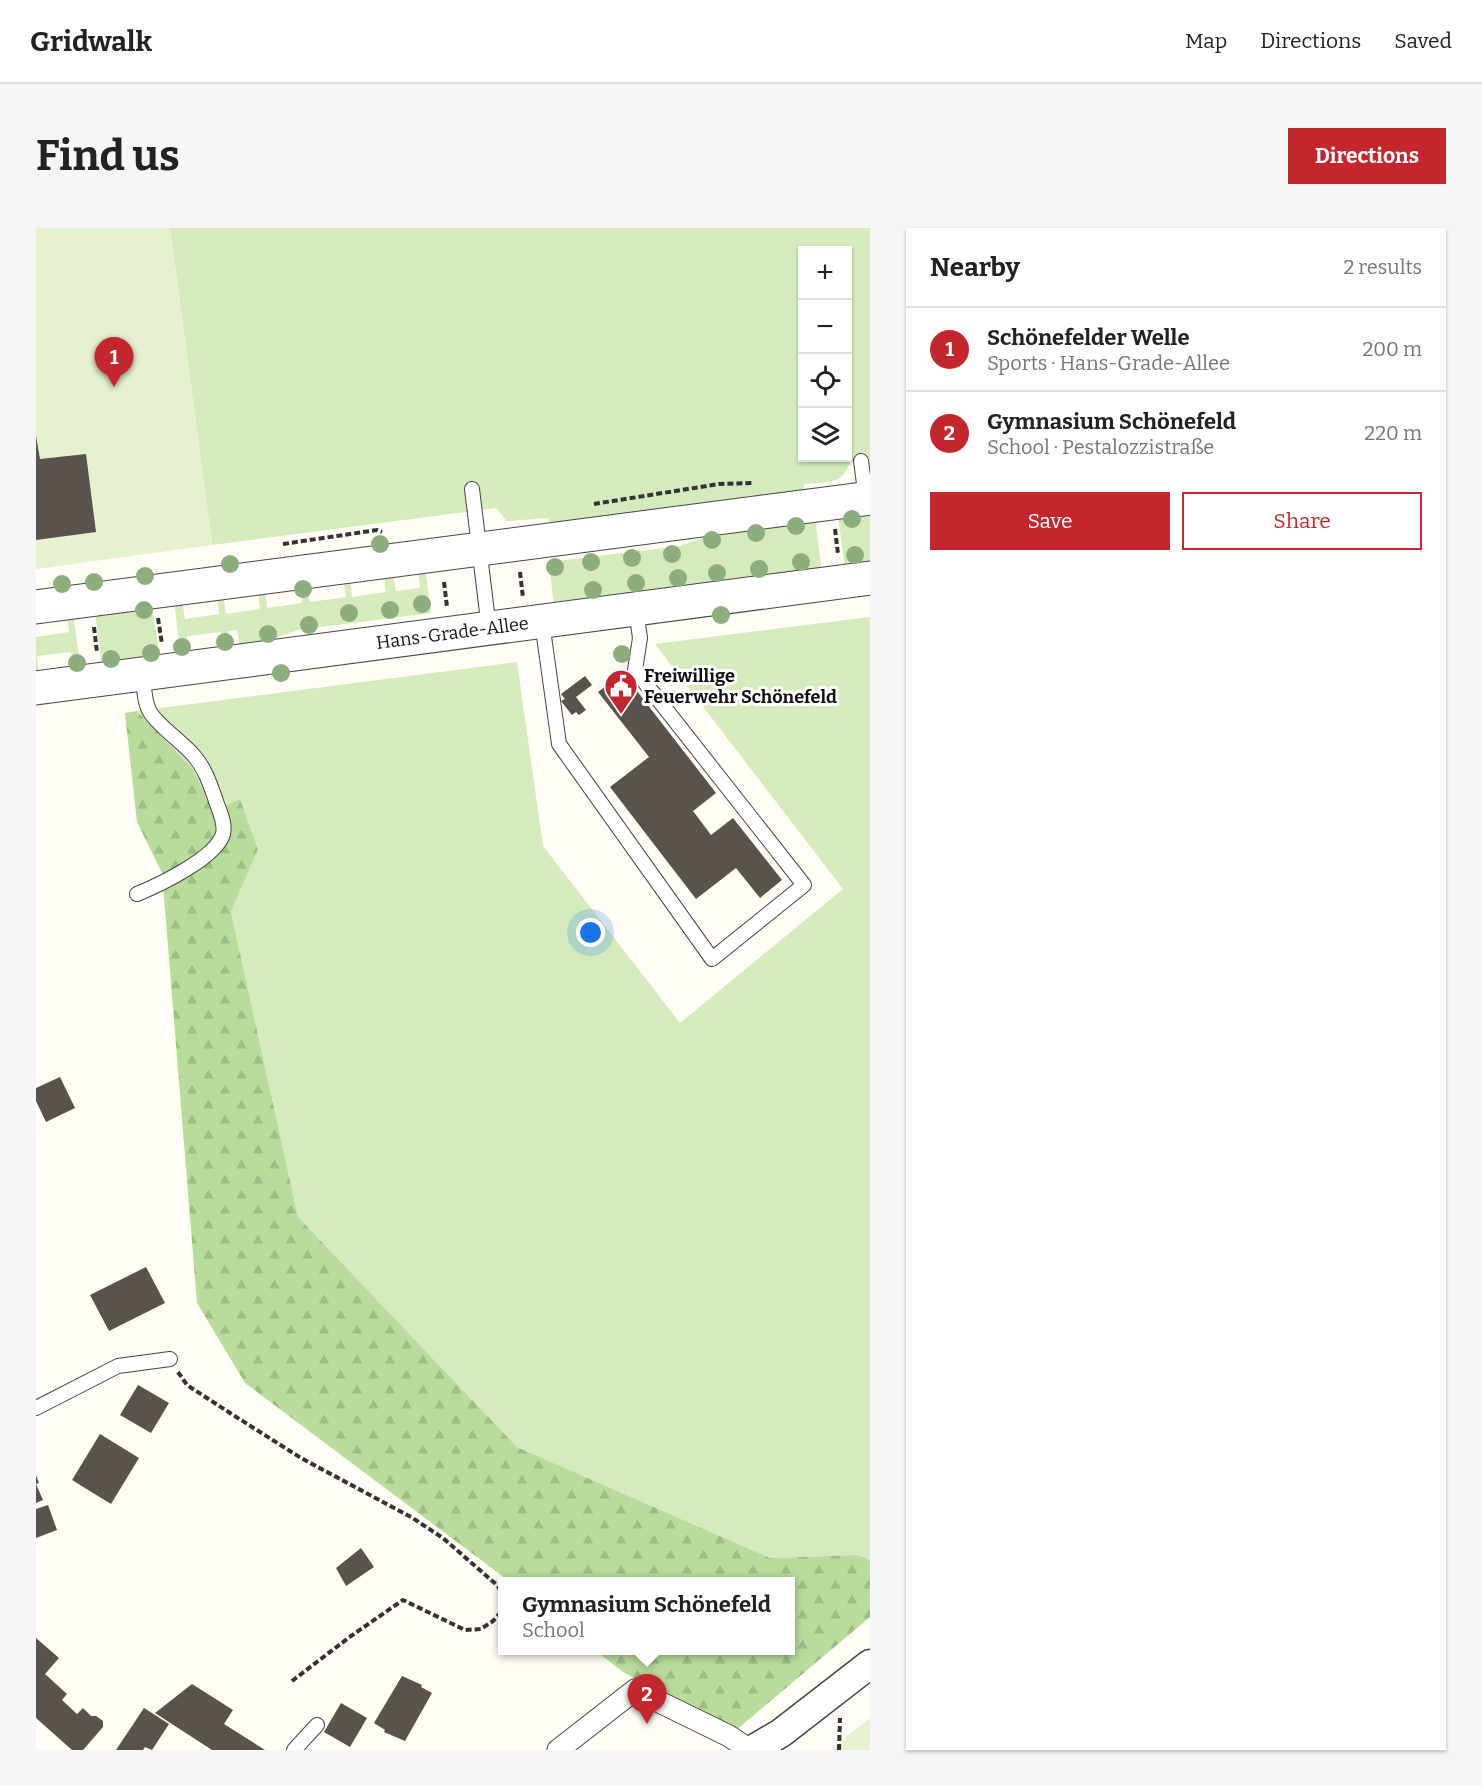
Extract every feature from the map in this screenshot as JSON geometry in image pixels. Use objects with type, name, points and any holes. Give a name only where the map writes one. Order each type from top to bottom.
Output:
[{"type":"street","points":[[36,607],[868,499]]},
{"type":"street","name":"Hans-Grade-Allee","points":[[36,688],[856,580]]},
{"type":"street","points":[[558,1750],[635,1690],[729,1736],[751,1750],[781,1732],[870,1664]]},
{"type":"lane","points":[[861,461],[868,499]]},
{"type":"lane","points":[[472,489],[489,629]]},
{"type":"lane","points":[[534,623],[559,744],[712,959],[804,885],[635,670],[640,638],[636,610]]},
{"type":"lane","points":[[137,894],[170,880],[198,861],[213,848],[223,835],[223,821],[207,775],[192,753],[150,712],[154,674]]},
{"type":"lane","points":[[36,1408],[118,1366],[170,1359]]},
{"type":"lane","points":[[294,1750],[317,1725]]},
{"type":"path","points":[[832,504],[856,580]]},
{"type":"path","points":[[517,545],[534,623]]},
{"type":"path","points":[[441,555],[450,634]]},
{"type":"path","points":[[154,592],[154,674]]},
{"type":"path","points":[[91,600],[100,681]]},
{"type":"path","points":[[170,1359],[187,1385],[301,1458],[411,1516],[443,1538],[498,1586]]},
{"type":"path","points":[[292,1681],[403,1600],[465,1630],[481,1629],[498,1615]]},
{"type":"path","points":[[837,1712],[841,1719],[839,1750]]},
{"type":"green space","points":[[36,228],[170,228],[212,545],[36,569]]},
{"type":"green space","points":[[170,228],[870,228],[870,460],[852,462],[852,246],[798,246],[798,462],[850,462],[843,475],[832,481],[804,484],[805,495],[551,528],[548,518],[507,521],[496,508],[212,545]]},
{"type":"green space","points":[[870,511],[870,567],[845,570],[838,515]]},
{"type":"green space","points":[[815,518],[822,573],[554,607],[549,562],[680,546],[723,530]]},
{"type":"green space","points":[[425,568],[431,613],[298,630],[257,645],[240,648],[237,630],[228,631],[230,649],[224,650],[221,632],[187,636],[189,655],[181,656],[174,601],[182,600],[185,619],[219,614],[217,596],[223,595],[226,614],[260,609],[258,590],[265,590],[267,608],[302,603],[300,585],[307,584],[310,602],[346,597],[343,579],[350,578],[352,597],[386,592],[384,574],[393,573],[396,591],[420,588],[418,569]]},
{"type":"green space","points":[[152,604],[160,659],[102,666],[95,611]]},
{"type":"green space","points":[[73,614],[81,669],[74,670],[71,652],[37,656],[39,674],[36,675],[36,637],[69,632],[67,615]]},
{"type":"green space","points":[[870,617],[870,1560],[857,1555],[770,1558],[517,1447],[298,1217],[231,912],[258,849],[240,799],[213,811],[193,769],[137,711],[517,662],[543,846],[680,1023],[843,889],[655,644]]},
{"type":"green space","points":[[137,711],[193,769],[213,811],[240,799],[258,849],[231,912],[298,1217],[517,1447],[770,1558],[857,1555],[870,1560],[870,1617],[735,1731],[623,1672],[601,1655],[795,1655],[795,1577],[504,1577],[245,1383],[197,1303],[162,873],[137,822],[125,713]]},
{"type":"green space","points":[[870,1718],[870,1750],[830,1750]]},
{"type":"building","points":[[36,436],[40,459],[86,454],[96,532],[36,540]]},
{"type":"building","points":[[623,673],[716,793],[693,811],[711,835],[733,818],[782,880],[760,898],[736,868],[696,899],[610,787],[649,757],[598,692]]},
{"type":"building","points":[[585,676],[592,685],[576,697],[586,710],[579,715],[576,712],[572,715],[561,701],[565,699],[561,694]]},
{"type":"building","points":[[60,1077],[75,1108],[46,1122],[36,1101],[36,1088]]},
{"type":"building","points":[[146,1267],[165,1303],[109,1331],[90,1295]]},
{"type":"building","points":[[138,1385],[169,1403],[151,1433],[120,1415]]},
{"type":"building","points":[[100,1434],[139,1458],[111,1504],[72,1480]]},
{"type":"building","points":[[36,1484],[43,1500],[36,1503]]},
{"type":"building","points":[[48,1505],[57,1530],[36,1538],[36,1509]]},
{"type":"building","points":[[361,1548],[374,1567],[346,1586],[336,1568]]},
{"type":"building","points":[[36,1638],[59,1658],[45,1674],[67,1694],[62,1700],[77,1714],[83,1708],[91,1716],[96,1716],[103,1721],[103,1727],[83,1750],[72,1750],[36,1718]]},
{"type":"building","points":[[402,1676],[422,1685],[421,1687],[432,1693],[405,1741],[384,1732],[385,1730],[374,1723]]},
{"type":"building","points":[[192,1684],[233,1710],[224,1724],[265,1750],[212,1750],[155,1713]]},
{"type":"building","points":[[341,1703],[367,1718],[350,1747],[324,1732]]},
{"type":"building","points":[[144,1708],[169,1724],[152,1750],[145,1747],[143,1750],[116,1750]]},
{"type":"place","name":"Schönefelder Welle","points":[[114,387]]},
{"type":"place","name":"Freiwillige Feuerwehr Schönefeld","points":[[621,715]]},
{"type":"place","name":"Gymnasium Schönefeld","points":[[647,1724]]}]
